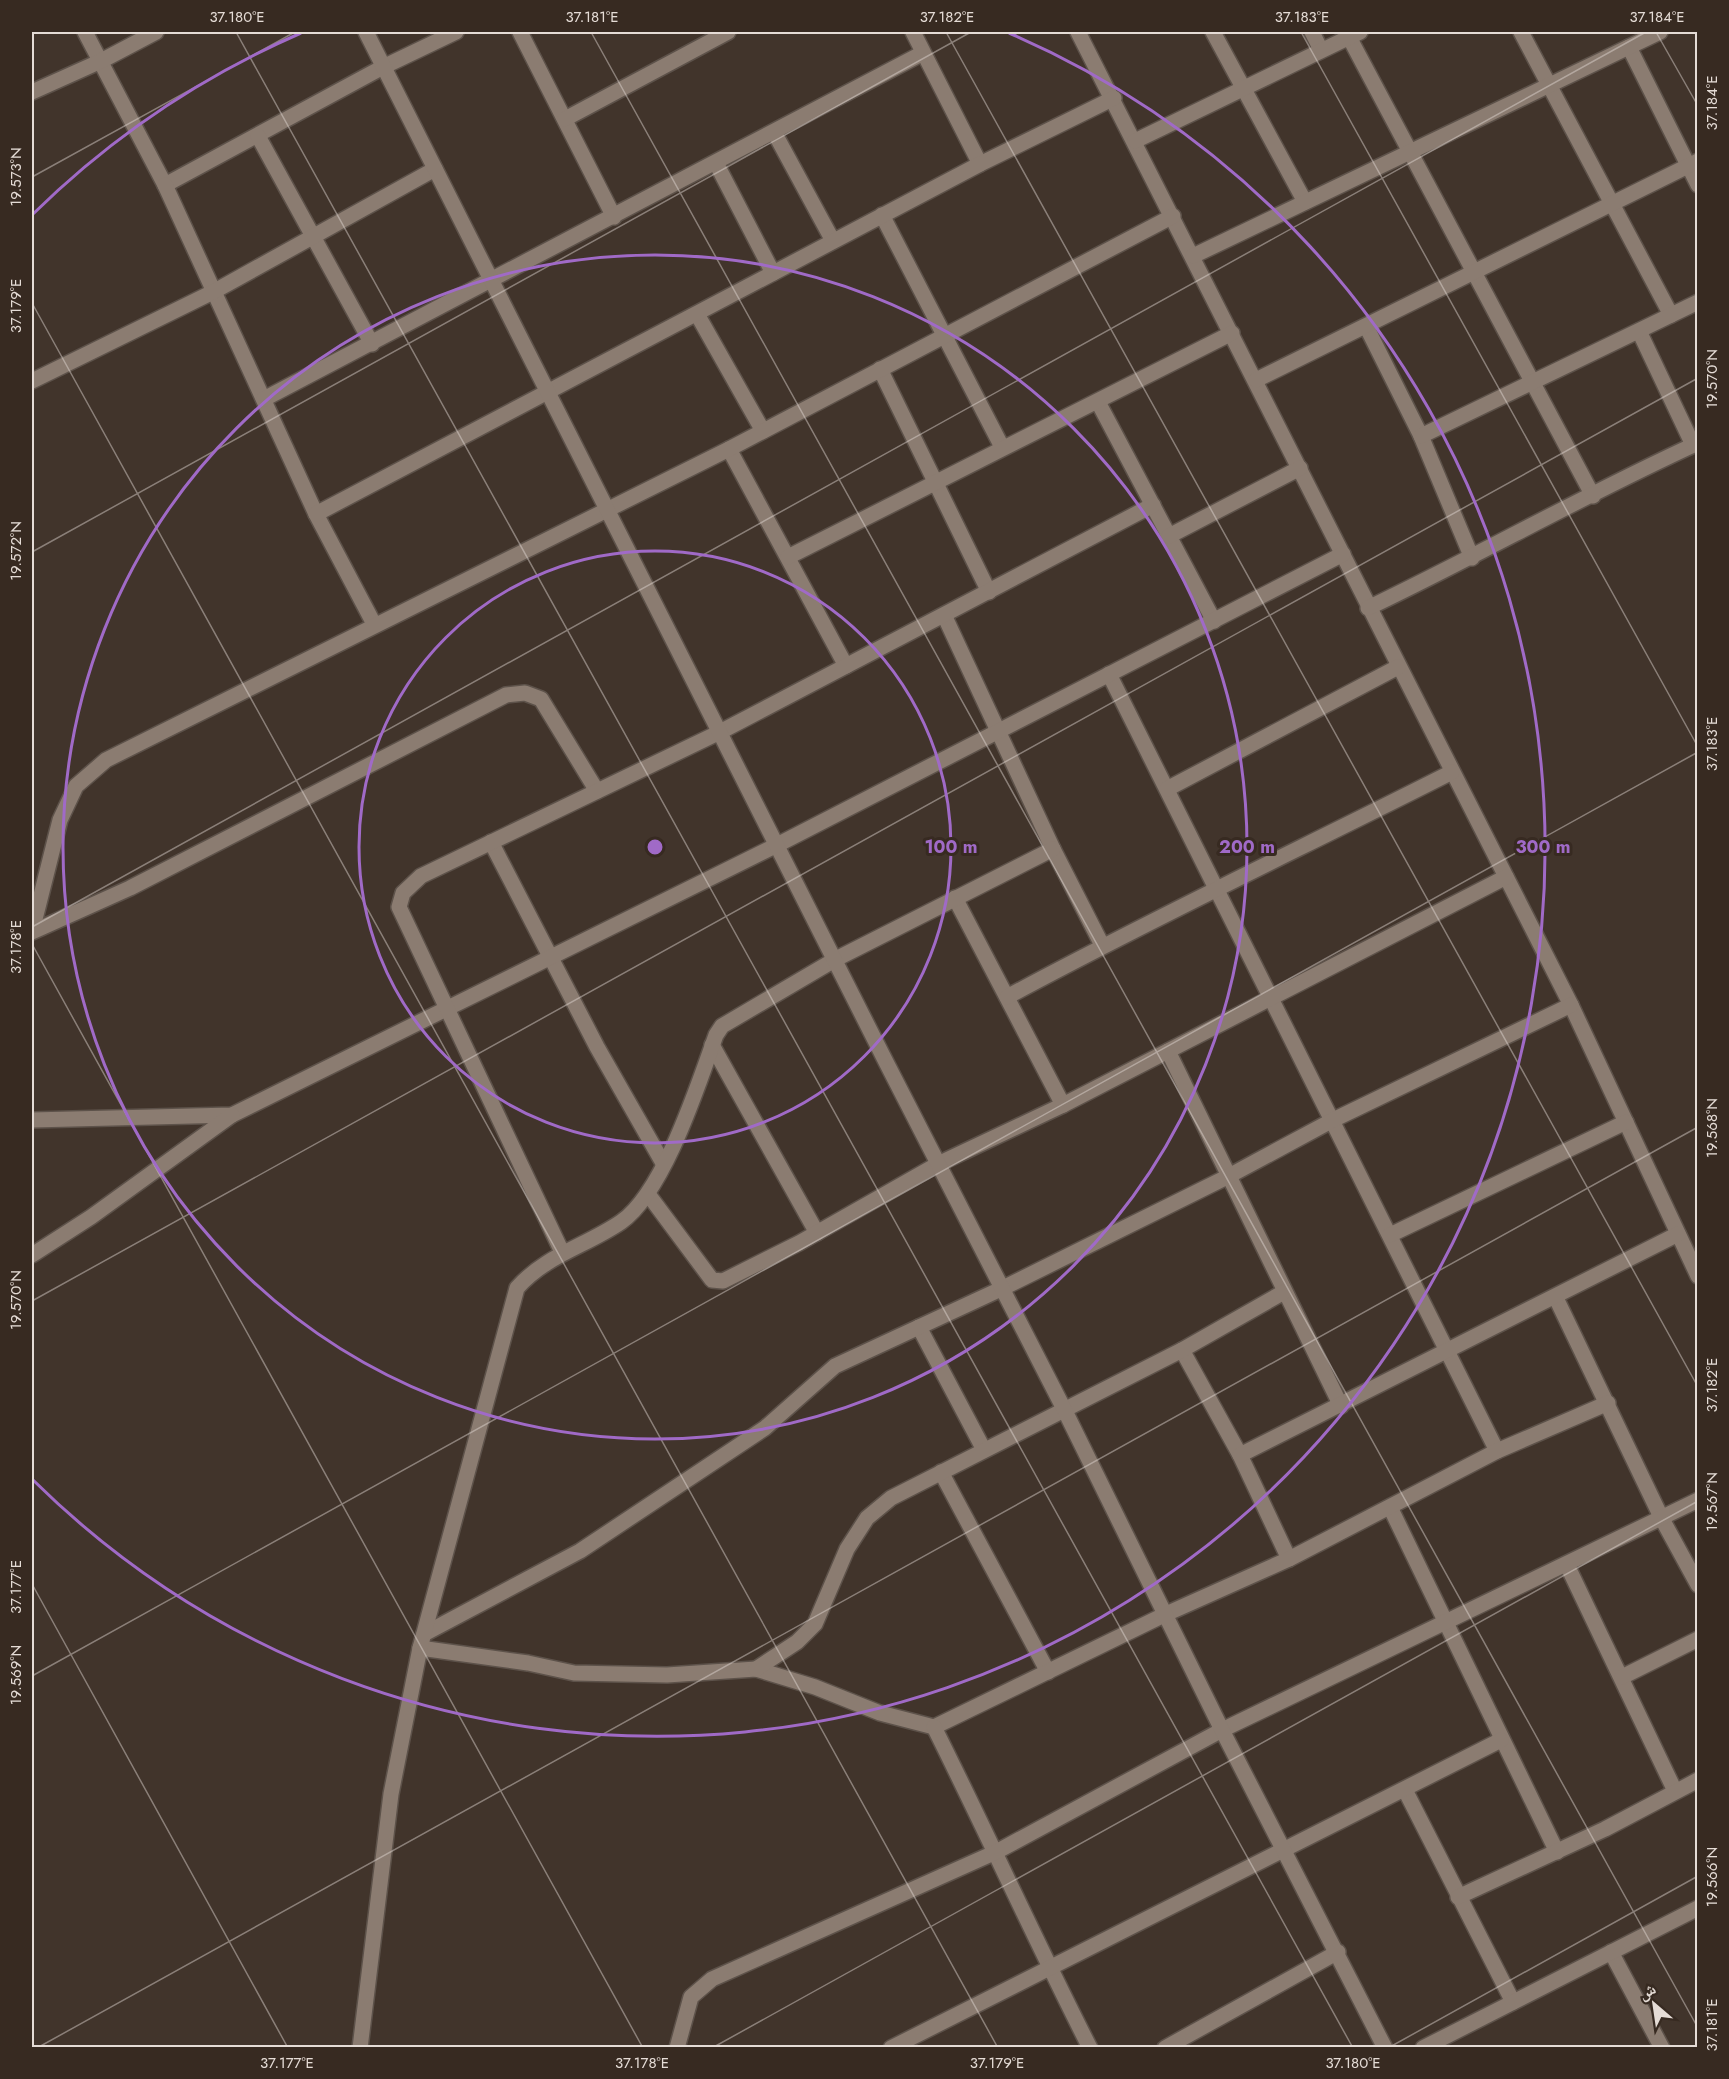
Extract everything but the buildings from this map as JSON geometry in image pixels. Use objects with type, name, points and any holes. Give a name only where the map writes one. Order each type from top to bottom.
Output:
[{"type":"street","points":[[85,32],[165,185],[316,514],[374,624]]},
{"type":"street","points":[[32,92],[101,61],[156,32]]},
{"type":"street","points":[[366,32],[938,1164],[1003,1288],[1222,1730],[1338,1952],[1384,2048]]},
{"type":"street","points":[[165,185],[383,67],[456,32]]},
{"type":"street","points":[[520,32],[615,217]]},
{"type":"street","points":[[565,119],[708,36],[728,32]]},
{"type":"street","points":[[913,32],[980,164]]},
{"type":"street","points":[[1078,32],[1136,141],[1368,608],[1571,1005],[1698,1276]]},
{"type":"street","points":[[1213,32],[1305,202]]},
{"type":"street","points":[[1312,32],[1321,50]]},
{"type":"street","points":[[1521,32],[1671,315]]},
{"type":"street","points":[[1193,256],[1660,32]]},
{"type":"street","points":[[1136,141],[1354,34],[1411,152],[1531,383],[1593,496]]},
{"type":"street","points":[[1629,47],[1693,163],[1698,185]]},
{"type":"street","points":[[264,399],[492,282],[923,53]]},
{"type":"street","points":[[316,514],[882,215],[1114,98]]},
{"type":"street","points":[[774,132],[833,241]]},
{"type":"street","points":[[258,136],[372,344]]},
{"type":"street","points":[[716,163],[773,273]]},
{"type":"street","points":[[1256,380],[1693,163]]},
{"type":"street","points":[[32,381],[213,292],[435,170]]},
{"type":"street","points":[[882,215],[1002,447]]},
{"type":"street","points":[[32,932],[60,820],[76,786],[106,760],[374,624],[729,449],[1173,216]]},
{"type":"street","points":[[1420,436],[1698,302]]},
{"type":"street","points":[[697,314],[764,431]]},
{"type":"street","points":[[1366,326],[1420,436],[1472,558]]},
{"type":"street","points":[[1368,608],[1472,558],[1653,463],[1695,444],[1639,331]]},
{"type":"street","points":[[788,557],[1002,447],[1098,402],[1233,333]]},
{"type":"street","points":[[880,369],[989,592]]},
{"type":"street","points":[[1098,402],[1214,621]]},
{"type":"street","points":[[729,449],[846,666]]},
{"type":"street","points":[[1169,536],[1300,468]]},
{"type":"street","points":[[562,1251],[399,907],[403,893],[421,876],[720,732],[1153,505]]},
{"type":"street","points":[[32,1255],[91,1217],[232,1115],[777,845],[1343,554]]},
{"type":"street","points":[[944,615],[1053,849],[1102,945]]},
{"type":"street","points":[[1167,789],[1398,667]]},
{"type":"street","points":[[1109,674],[1497,1451]]},
{"type":"street","points":[[32,932],[130,888],[506,695],[525,693],[541,699],[597,791]]},
{"type":"street","points":[[1007,997],[1102,945],[1218,890],[1452,772]]},
{"type":"street","points":[[491,842],[597,1047],[663,1163]]},
{"type":"street","points":[[360,2048],[391,1794],[422,1641],[517,1288],[530,1273],[562,1251],[585,1244],[624,1220],[648,1194],[677,1136],[712,1044],[722,1026],[836,959],[1053,849]]},
{"type":"street","points":[[648,1194],[712,1280],[717,1283],[817,1233],[938,1164],[1063,1105],[1506,877]]},
{"type":"street","points":[[955,898],[1063,1105]]},
{"type":"street","points":[[422,1641],[580,1551],[765,1428],[835,1366],[1003,1288],[1227,1177],[1333,1120],[1571,1005]]},
{"type":"street","points":[[712,1044],[817,1233]]},
{"type":"street","points":[[1168,1051],[1227,1177],[1341,1406]]},
{"type":"street","points":[[32,1120],[232,1115]]},
{"type":"street","points":[[1390,1234],[1626,1122]]},
{"type":"street","points":[[1239,1455],[1556,1298],[1678,1234]]},
{"type":"street","points":[[756,1669],[797,1642],[815,1624],[848,1549],[867,1518],[891,1498],[1182,1350],[1284,1293]]},
{"type":"street","points":[[1556,1298],[1662,1519],[1698,1585]]},
{"type":"street","points":[[919,1327],[984,1450]]},
{"type":"street","points":[[1182,1350],[1239,1455],[1289,1559]]},
{"type":"street","points":[[422,1641],[574,1673],[667,1675],[756,1669],[815,1687],[880,1713],[934,1727],[1166,1614],[1289,1559],[1497,1451],[1608,1403]]},
{"type":"street","points":[[941,1472],[1048,1672]]},
{"type":"street","points":[[677,2048],[691,1997],[712,1979],[996,1852],[1222,1730],[1445,1625],[1698,1500]]},
{"type":"street","points":[[1390,1507],[1445,1625],[1557,1852]]},
{"type":"street","points":[[1567,1565],[1675,1791]]},
{"type":"street","points":[[1622,1677],[1698,1639]]},
{"type":"street","points":[[934,1727],[996,1852],[1048,1967],[1090,2048]]},
{"type":"street","points":[[891,2048],[1501,1740]]},
{"type":"street","points":[[1458,1897],[1557,1852],[1698,1780]]},
{"type":"street","points":[[1405,1790],[1513,2002]]},
{"type":"street","points":[[1423,2048],[1698,1908]]},
{"type":"street","points":[[1165,2048],[1338,1952]]},
{"type":"street","points":[[1611,1952],[1662,2048]]}]
